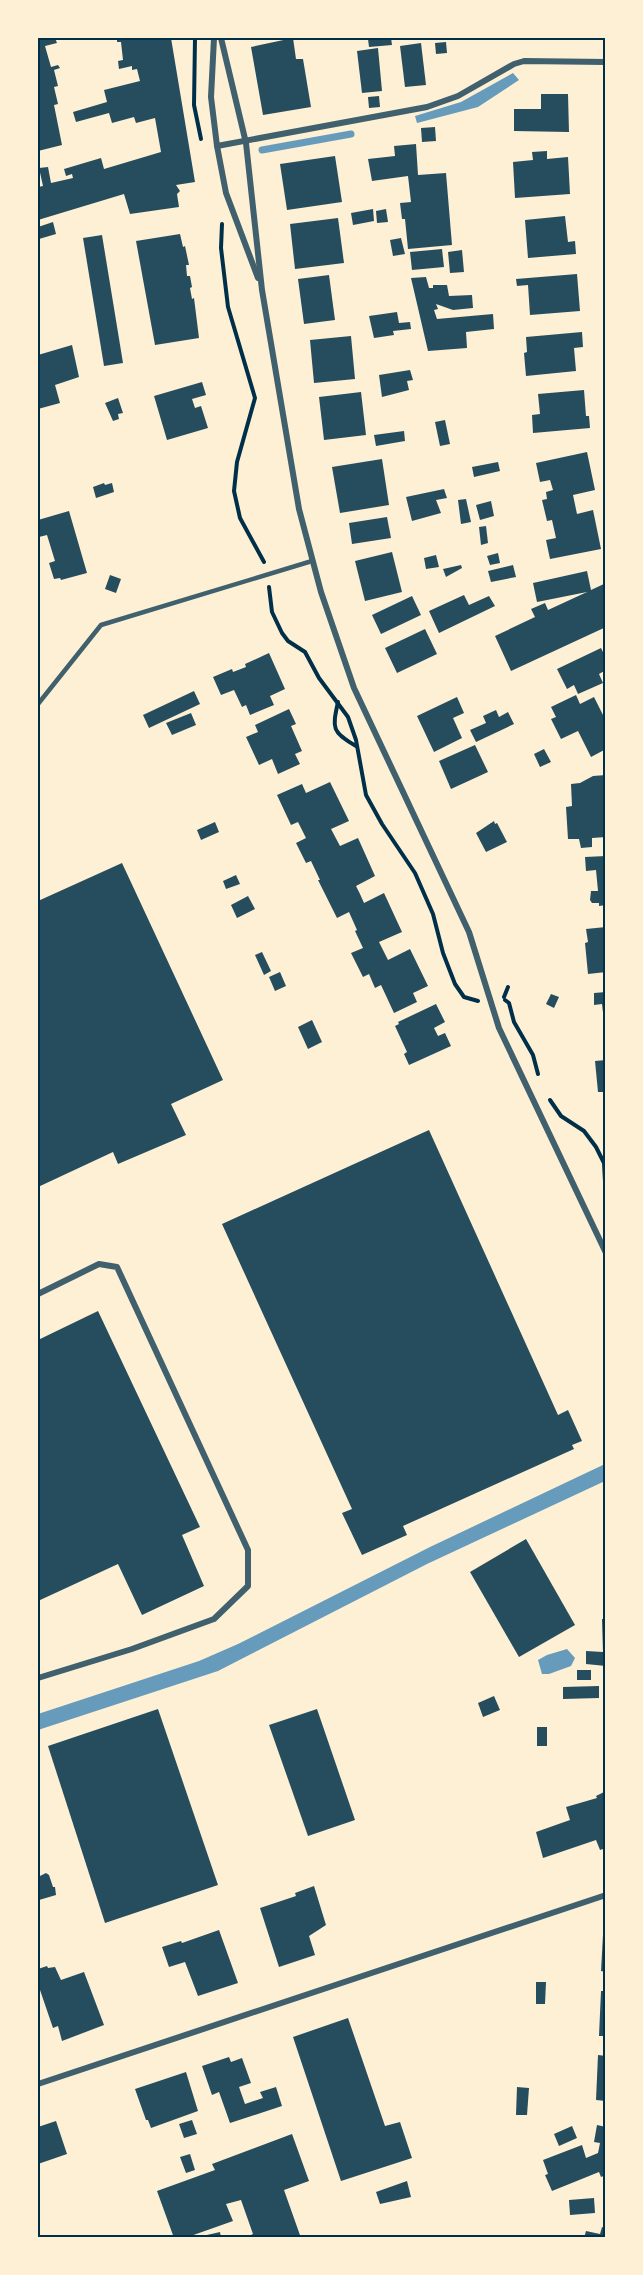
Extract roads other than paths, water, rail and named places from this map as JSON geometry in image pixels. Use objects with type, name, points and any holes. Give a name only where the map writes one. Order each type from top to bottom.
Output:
[{"type":"street","points":[[214,38],[211,97],[217,146],[226,193],[262,290]]},
{"type":"street","points":[[221,38],[246,143],[262,290],[299,509],[328,613],[354,688],[469,932],[499,1028],[606,1253]]},
{"type":"street","points":[[217,146],[246,143],[439,103],[458,96],[504,68],[524,61],[606,62]]},
{"type":"street","points":[[38,1294],[99,1264],[117,1267],[248,1550],[248,1586],[214,1619],[132,1649],[38,1678]]},
{"type":"street","points":[[38,2084],[606,1895]]},
{"type":"lane","points":[[38,704],[101,625],[312,561]]},
{"type":"water","points":[[513,73],[519,80],[478,107],[417,123],[415,116],[461,102]]},
{"type":"water","points":[[605,1464],[605,1481],[427,1564],[218,1671],[38,1730],[38,1714],[199,1661],[238,1644],[430,1547]]},
{"type":"water","points":[[567,1649],[575,1658],[571,1666],[549,1674],[542,1674],[538,1660]]},
{"type":"waterway","points":[[262,150],[351,134]]}]
